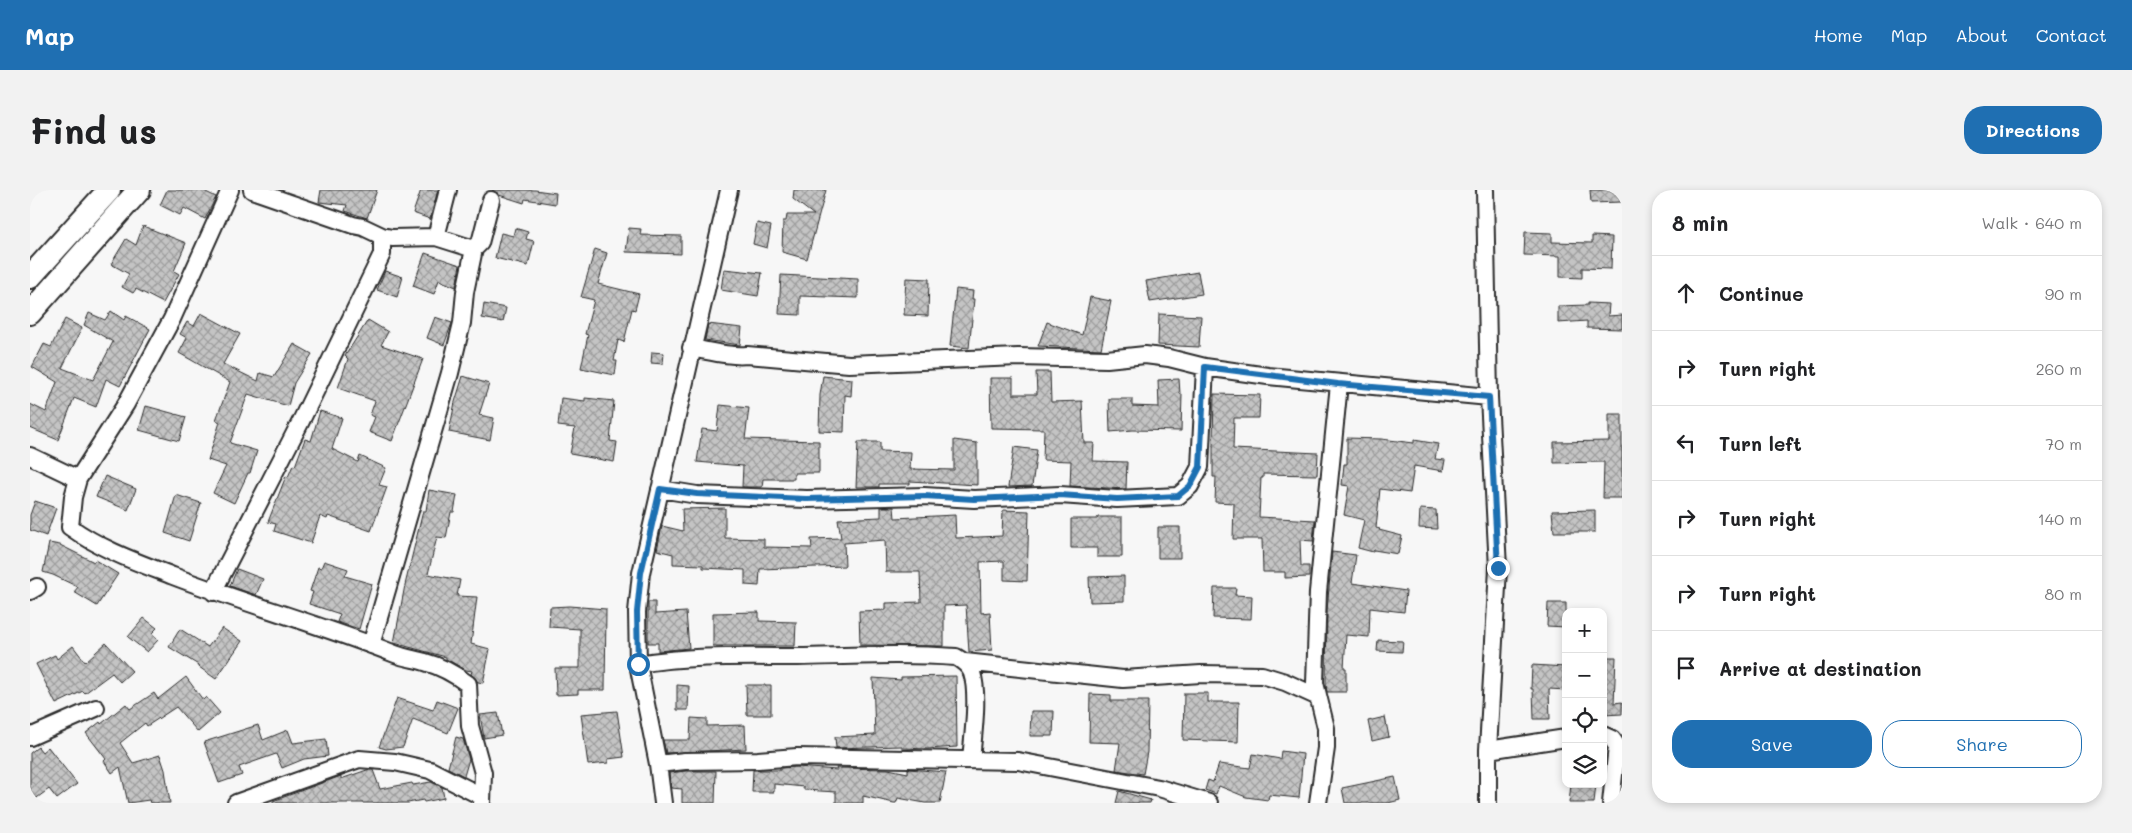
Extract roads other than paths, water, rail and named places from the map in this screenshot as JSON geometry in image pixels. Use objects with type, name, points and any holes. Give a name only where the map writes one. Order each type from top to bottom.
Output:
[{"type":"main road","points":[[30,277],[109,190]]},
{"type":"main road","points":[[30,313],[139,190]]},
{"type":"street","points":[[230,190],[172,319],[126,404],[78,479],[73,497],[70,528],[87,540],[126,559],[213,592],[278,611],[403,658],[427,662],[457,676],[468,684],[470,726],[483,773],[481,800],[430,770],[394,762],[359,759],[236,803]]},
{"type":"street","points":[[252,190],[352,225],[363,227],[382,236],[392,238],[436,237],[474,249]]},
{"type":"street","points":[[436,237],[448,190]]},
{"type":"street","points":[[663,803],[658,764],[638,664],[637,612],[641,573],[691,348],[729,190]]},
{"type":"street","points":[[1485,190],[1489,397],[1498,568],[1488,750],[1488,803]]},
{"type":"street","points":[[371,645],[450,373],[462,323],[465,292],[474,249],[480,243],[491,200]]},
{"type":"street","points":[[213,592],[300,424],[380,260],[382,236]]},
{"type":"street","points":[[691,348],[724,353],[734,357],[747,355],[849,364],[1018,357],[1107,359],[1145,355],[1169,358],[1205,367],[1338,384],[1489,397]]},
{"type":"street","points":[[660,489],[706,495],[806,499],[924,496],[974,499],[1060,495],[1117,499],[1178,496],[1190,486],[1200,467],[1205,367]]},
{"type":"street","points":[[1318,803],[1326,748],[1326,728],[1315,683],[1318,592],[1338,384]]},
{"type":"street","points":[[30,456],[78,479]]},
{"type":"street","points":[[638,664],[655,661],[737,658],[873,655],[945,656],[956,657],[965,662],[1124,679],[1201,674],[1262,675],[1285,682],[1318,697]]},
{"type":"street","points":[[965,662],[972,674],[975,704],[971,760]]},
{"type":"street","points":[[30,737],[96,708]]},
{"type":"street","points":[[1607,737],[1612,739],[1618,746],[1611,803]]},
{"type":"street","points":[[1488,750],[1562,739]]},
{"type":"street","points":[[658,764],[686,761],[758,760],[797,757],[1018,761],[1159,788],[1208,803]]}]
